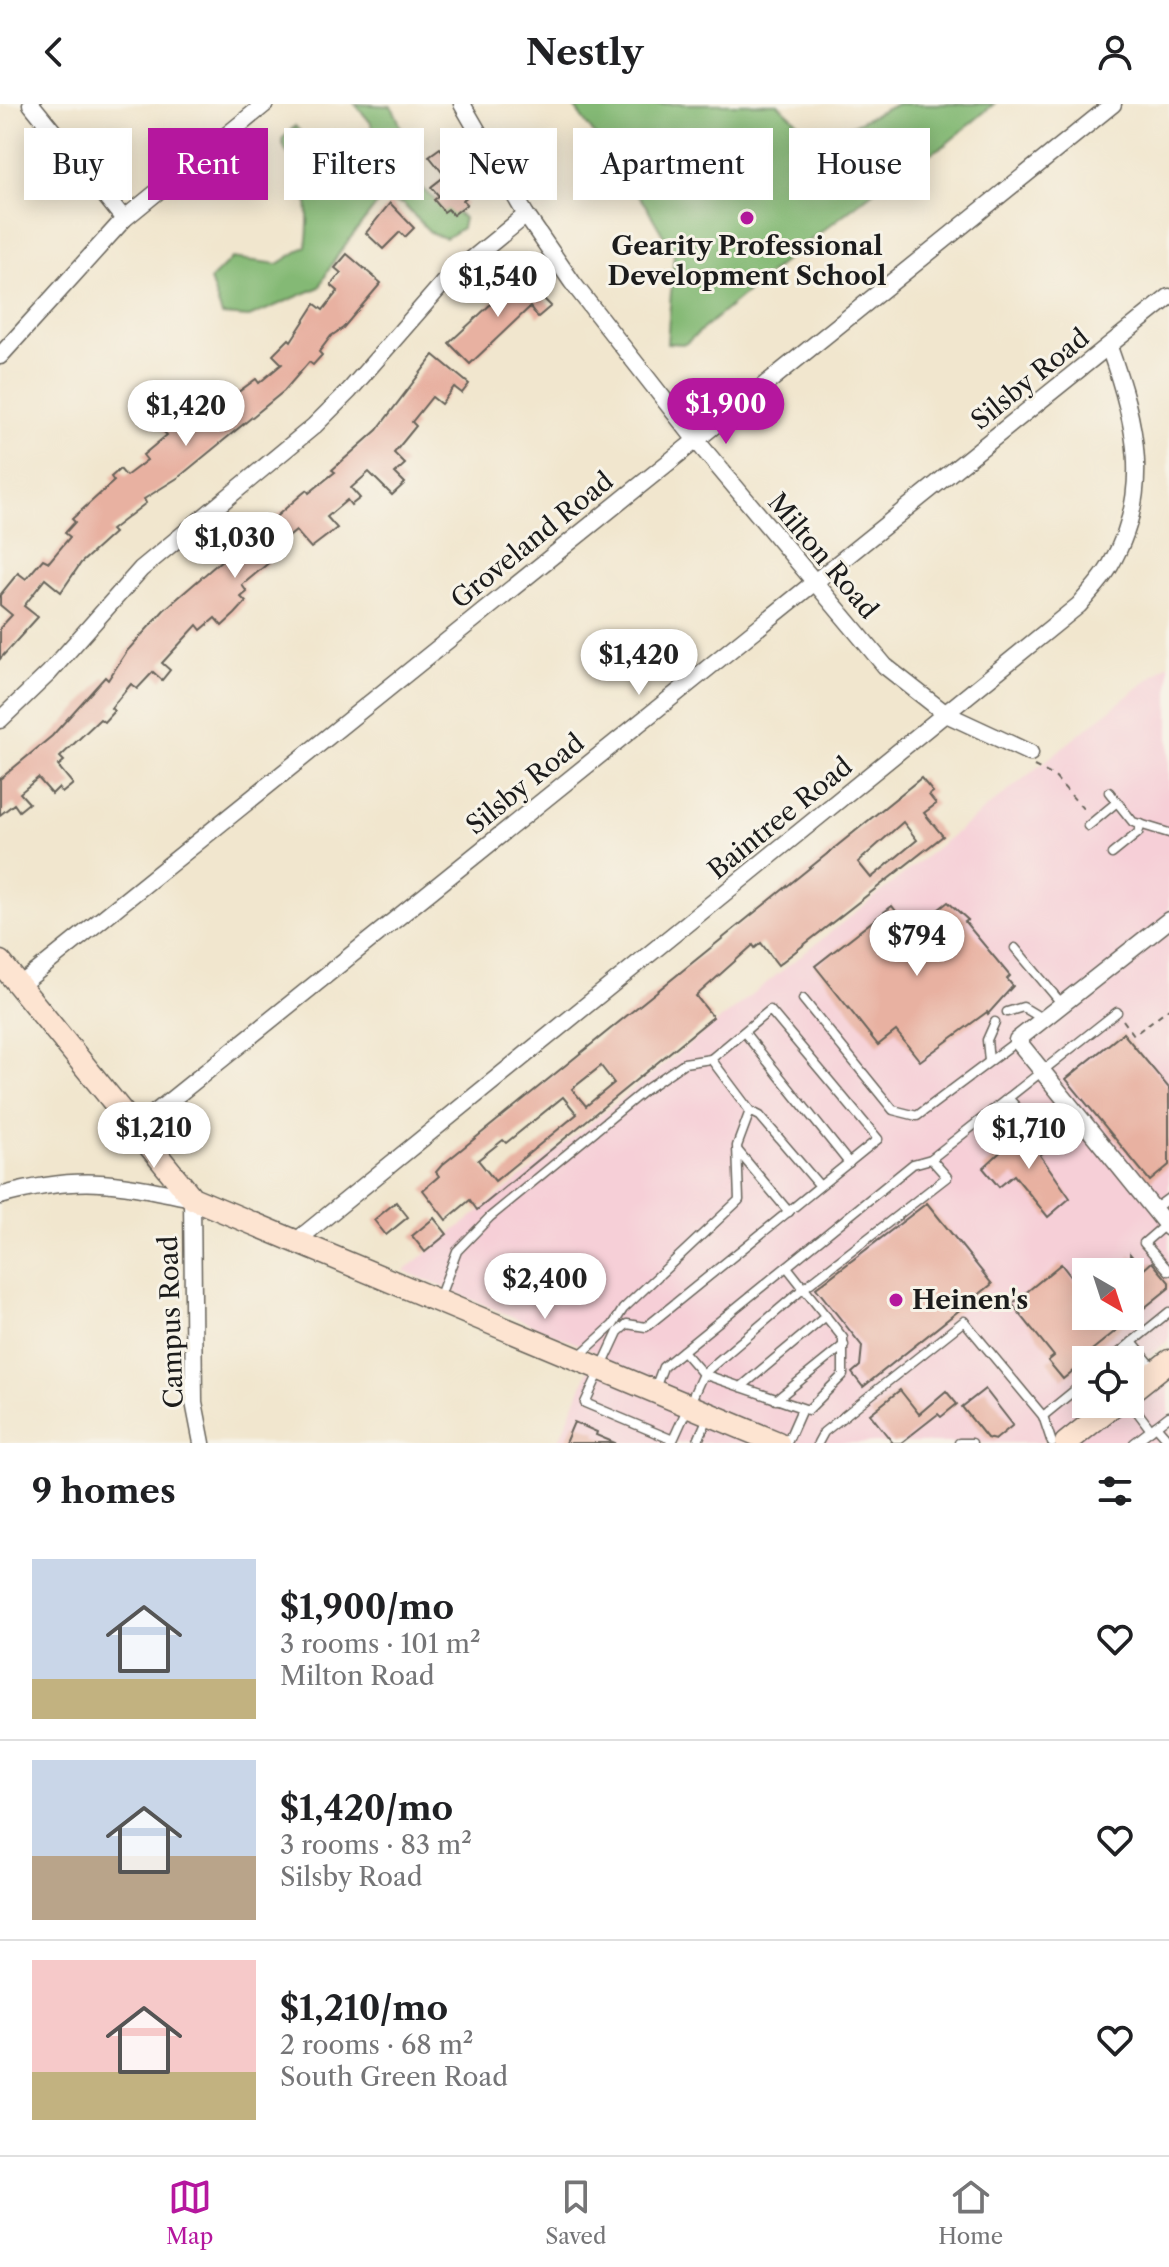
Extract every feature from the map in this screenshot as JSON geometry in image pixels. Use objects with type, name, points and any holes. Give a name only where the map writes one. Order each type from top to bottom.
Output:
[{"type":"main road","points":[[0,962],[192,1198],[778,1443]]},
{"type":"main road","points":[[1144,1381],[1163,1366]]},
{"type":"main road","points":[[1066,1443],[1097,1418]]},
{"type":"street","points":[[31,104],[124,219]]},
{"type":"street","name":"Milton Road","points":[[462,104],[526,215],[572,282],[695,439],[885,666],[946,714],[1030,753]]},
{"type":"street","name":"Groveland Road","points":[[19,986],[1113,104]]},
{"type":"street","points":[[0,356],[124,219],[261,105]]},
{"type":"street","points":[[0,720],[49,673],[141,569],[314,426],[356,384],[444,282],[526,215]]},
{"type":"street","name":"Silsby Road","points":[[135,1129],[1169,297]]},
{"type":"street","name":"Baintree Road","points":[[295,1242],[1079,605],[1110,567],[1127,523],[1139,475],[1130,405],[1109,347]]},
{"type":"street","points":[[1168,1226],[1017,1040],[1169,920]]},
{"type":"street","points":[[0,1196],[48,1182],[109,1181],[192,1198]]},
{"type":"street","name":"Campus Road","points":[[192,1198],[194,1402],[202,1443]]},
{"type":"lane","points":[[1109,792],[1133,822],[1169,833]]},
{"type":"lane","points":[[1091,824],[1117,802]]},
{"type":"lane","points":[[1112,854],[1138,833],[1141,824]]},
{"type":"lane","points":[[1015,948],[1062,1005]]},
{"type":"lane","points":[[803,999],[893,1110],[917,1116],[1017,1040]]},
{"type":"lane","points":[[1007,1012],[1023,1007],[1043,1020]]},
{"type":"lane","points":[[438,1302],[457,1251],[490,1217],[645,1090],[684,1063],[711,1059],[770,1010],[878,1139],[646,1327],[627,1324],[618,1332],[585,1403],[673,1440],[699,1410]]},
{"type":"lane","points":[[653,1391],[663,1367],[913,1164],[931,1159],[1117,1012]]},
{"type":"lane","points":[[989,1061],[987,1040],[995,1022]]},
{"type":"lane","points":[[744,1032],[849,1163]]},
{"type":"lane","points":[[711,1059],[750,1111],[760,1116],[820,1186]]},
{"type":"lane","points":[[1008,1098],[1023,1114],[1030,1115]]},
{"type":"lane","points":[[576,1359],[739,1200],[738,1151],[750,1111]]},
{"type":"lane","points":[[1042,1116],[1078,1116]]},
{"type":"lane","points":[[738,1151],[789,1212]]},
{"type":"lane","points":[[697,1443],[703,1374],[804,1288],[947,1177],[931,1159]]},
{"type":"lane","points":[[1154,1209],[1169,1198]]},
{"type":"lane","points":[[1168,1226],[1144,1243],[1169,1271]]},
{"type":"lane","points":[[683,1351],[703,1374],[808,1410],[843,1375],[844,1345],[826,1316],[787,1267]]},
{"type":"lane","points":[[1127,1346],[1169,1312]]},
{"type":"lane","points":[[741,1387],[826,1316]]},
{"type":"lane","points":[[818,1443],[824,1432],[964,1321],[1043,1416],[1052,1443]]},
{"type":"lane","points":[[1132,1342],[1163,1366]]},
{"type":"lane","points":[[776,1400],[844,1345]]},
{"type":"lane","points":[[1043,1416],[1072,1392]]},
{"type":"lane","points":[[787,1443],[802,1409]]},
{"type":"lane","points":[[1134,1443],[1169,1416]]},
{"type":"lane","points":[[1144,1417],[1169,1441]]},
{"type":"lane","points":[[959,1443],[972,1443]]},
{"type":"path","points":[[1030,753],[1024,761],[1054,776],[1091,824]]},
{"type":"path","points":[[1117,1012],[1134,1035],[1169,1008]]},
{"type":"shaded area","points":[[1169,663],[1169,1340],[1144,1360],[1144,1346],[1072,1346],[1073,1418],[1042,1443],[558,1443],[596,1352],[404,1271]]},
{"type":"shaded area","points":[[1169,1361],[1169,1443],[1068,1443],[1099,1418],[1144,1418],[1144,1389]]},
{"type":"green space","points":[[355,104],[391,106],[400,128],[372,128]]},
{"type":"green space","points":[[572,104],[778,104],[805,128],[789,128],[789,200],[862,200],[685,344],[667,343],[674,254],[642,200],[773,200],[773,128],[589,128]]},
{"type":"green space","points":[[897,104],[994,104],[945,145],[930,153],[930,128],[846,128]]},
{"type":"green space","points":[[424,190],[464,218],[462,228],[446,238],[432,234],[403,204],[380,200],[424,200]]},
{"type":"green space","points":[[306,200],[380,200],[340,253],[320,287],[249,317],[222,315],[210,280],[232,258],[278,264],[306,246]]},
{"type":"building","points":[[440,148],[440,170],[429,156]]},
{"type":"building","points":[[440,180],[440,200],[463,200],[467,204],[453,215],[448,209],[444,212],[434,200],[439,196],[431,187]]},
{"type":"building","points":[[390,203],[414,228],[405,237],[400,232],[383,249],[366,233]]},
{"type":"building","points":[[347,254],[381,283],[343,328],[331,336],[319,352],[322,355],[313,365],[309,362],[284,391],[179,477],[144,499],[146,503],[111,530],[114,533],[81,563],[61,592],[45,579],[24,606],[38,617],[0,659],[0,628],[12,615],[0,605],[0,595],[18,573],[26,579],[43,559],[49,562],[70,537],[65,533],[75,522],[72,519],[114,481],[111,477],[120,469],[126,476],[147,460],[143,455],[167,435],[162,430],[174,420],[180,427],[200,411],[196,405],[205,397],[208,401],[223,389],[230,398],[256,379],[259,383],[282,364],[273,355],[289,339],[291,341],[315,304],[323,310],[338,291],[331,285],[341,273],[335,268]]},
{"type":"building","points":[[521,276],[551,306],[538,317],[530,307],[470,364],[449,343]]},
{"type":"building","points":[[434,355],[469,384],[462,393],[454,387],[441,404],[432,397],[412,422],[416,426],[394,453],[405,464],[395,473],[405,483],[392,495],[369,472],[351,488],[360,498],[351,505],[347,500],[327,517],[337,528],[311,548],[296,531],[279,545],[283,551],[242,585],[247,592],[241,597],[246,602],[235,614],[222,626],[215,618],[201,630],[197,625],[162,663],[170,670],[162,680],[153,672],[137,689],[131,684],[111,708],[114,711],[104,722],[100,719],[60,757],[64,761],[58,766],[73,784],[62,793],[58,788],[52,794],[38,778],[20,793],[29,803],[19,811],[14,804],[0,815],[0,779],[52,736],[105,677],[108,680],[127,651],[164,610],[302,494],[307,490],[309,493],[335,472],[332,470],[377,430]]},
{"type":"building","points":[[921,778],[933,792],[929,795],[936,804],[924,813],[943,836],[778,965],[761,943],[755,948],[753,945],[696,996],[713,1017],[477,1210],[470,1200],[446,1220],[423,1190],[439,1176],[436,1172]],"holes":[[[903,822],[917,840],[871,878],[858,862]],[[601,1066],[614,1083],[586,1106],[572,1089]],[[563,1097],[577,1114],[495,1181],[478,1160],[503,1140],[506,1143]]]},
{"type":"building","points":[[948,902],[968,920],[965,922],[1010,976],[1007,979],[1013,986],[988,1014],[920,1061],[896,1031],[878,1045],[815,966],[892,906],[911,931]]},
{"type":"building","points":[[1123,1033],[1169,1088],[1169,1165],[1150,1181],[1066,1079]]},
{"type":"building","points":[[1035,1127],[1051,1146],[1040,1155],[1070,1198],[1048,1217],[1014,1175],[999,1187],[983,1168],[1021,1133],[1024,1136]]},
{"type":"building","points":[[396,1202],[408,1217],[386,1235],[374,1220]]},
{"type":"building","name":"Heinen's","points":[[927,1203],[992,1284],[863,1387],[852,1373],[860,1366],[862,1346],[816,1288]]},
{"type":"building","points":[[434,1218],[447,1234],[425,1252],[412,1236]]},
{"type":"building","points":[[1152,1262],[1169,1282],[1169,1288],[1144,1308],[1144,1269]]},
{"type":"building","points":[[1061,1264],[1072,1278],[1072,1330],[1117,1330],[1097,1346],[1072,1346],[1072,1372],[1063,1379],[1048,1361],[1054,1356],[1012,1304]]},
{"type":"building","points":[[985,1389],[1013,1425],[995,1440],[987,1438],[962,1407]]},
{"type":"building","points":[[900,1390],[919,1414],[946,1391],[957,1404],[941,1417],[938,1414],[901,1443],[893,1443],[870,1414]]},
{"type":"building","points":[[574,1422],[597,1432],[596,1435],[615,1443],[565,1443]]},
{"type":"place","name":"Gearity Professional Development School","points":[[747,218]]},
{"type":"place","name":"Heinen's","points":[[896,1300]]}]
